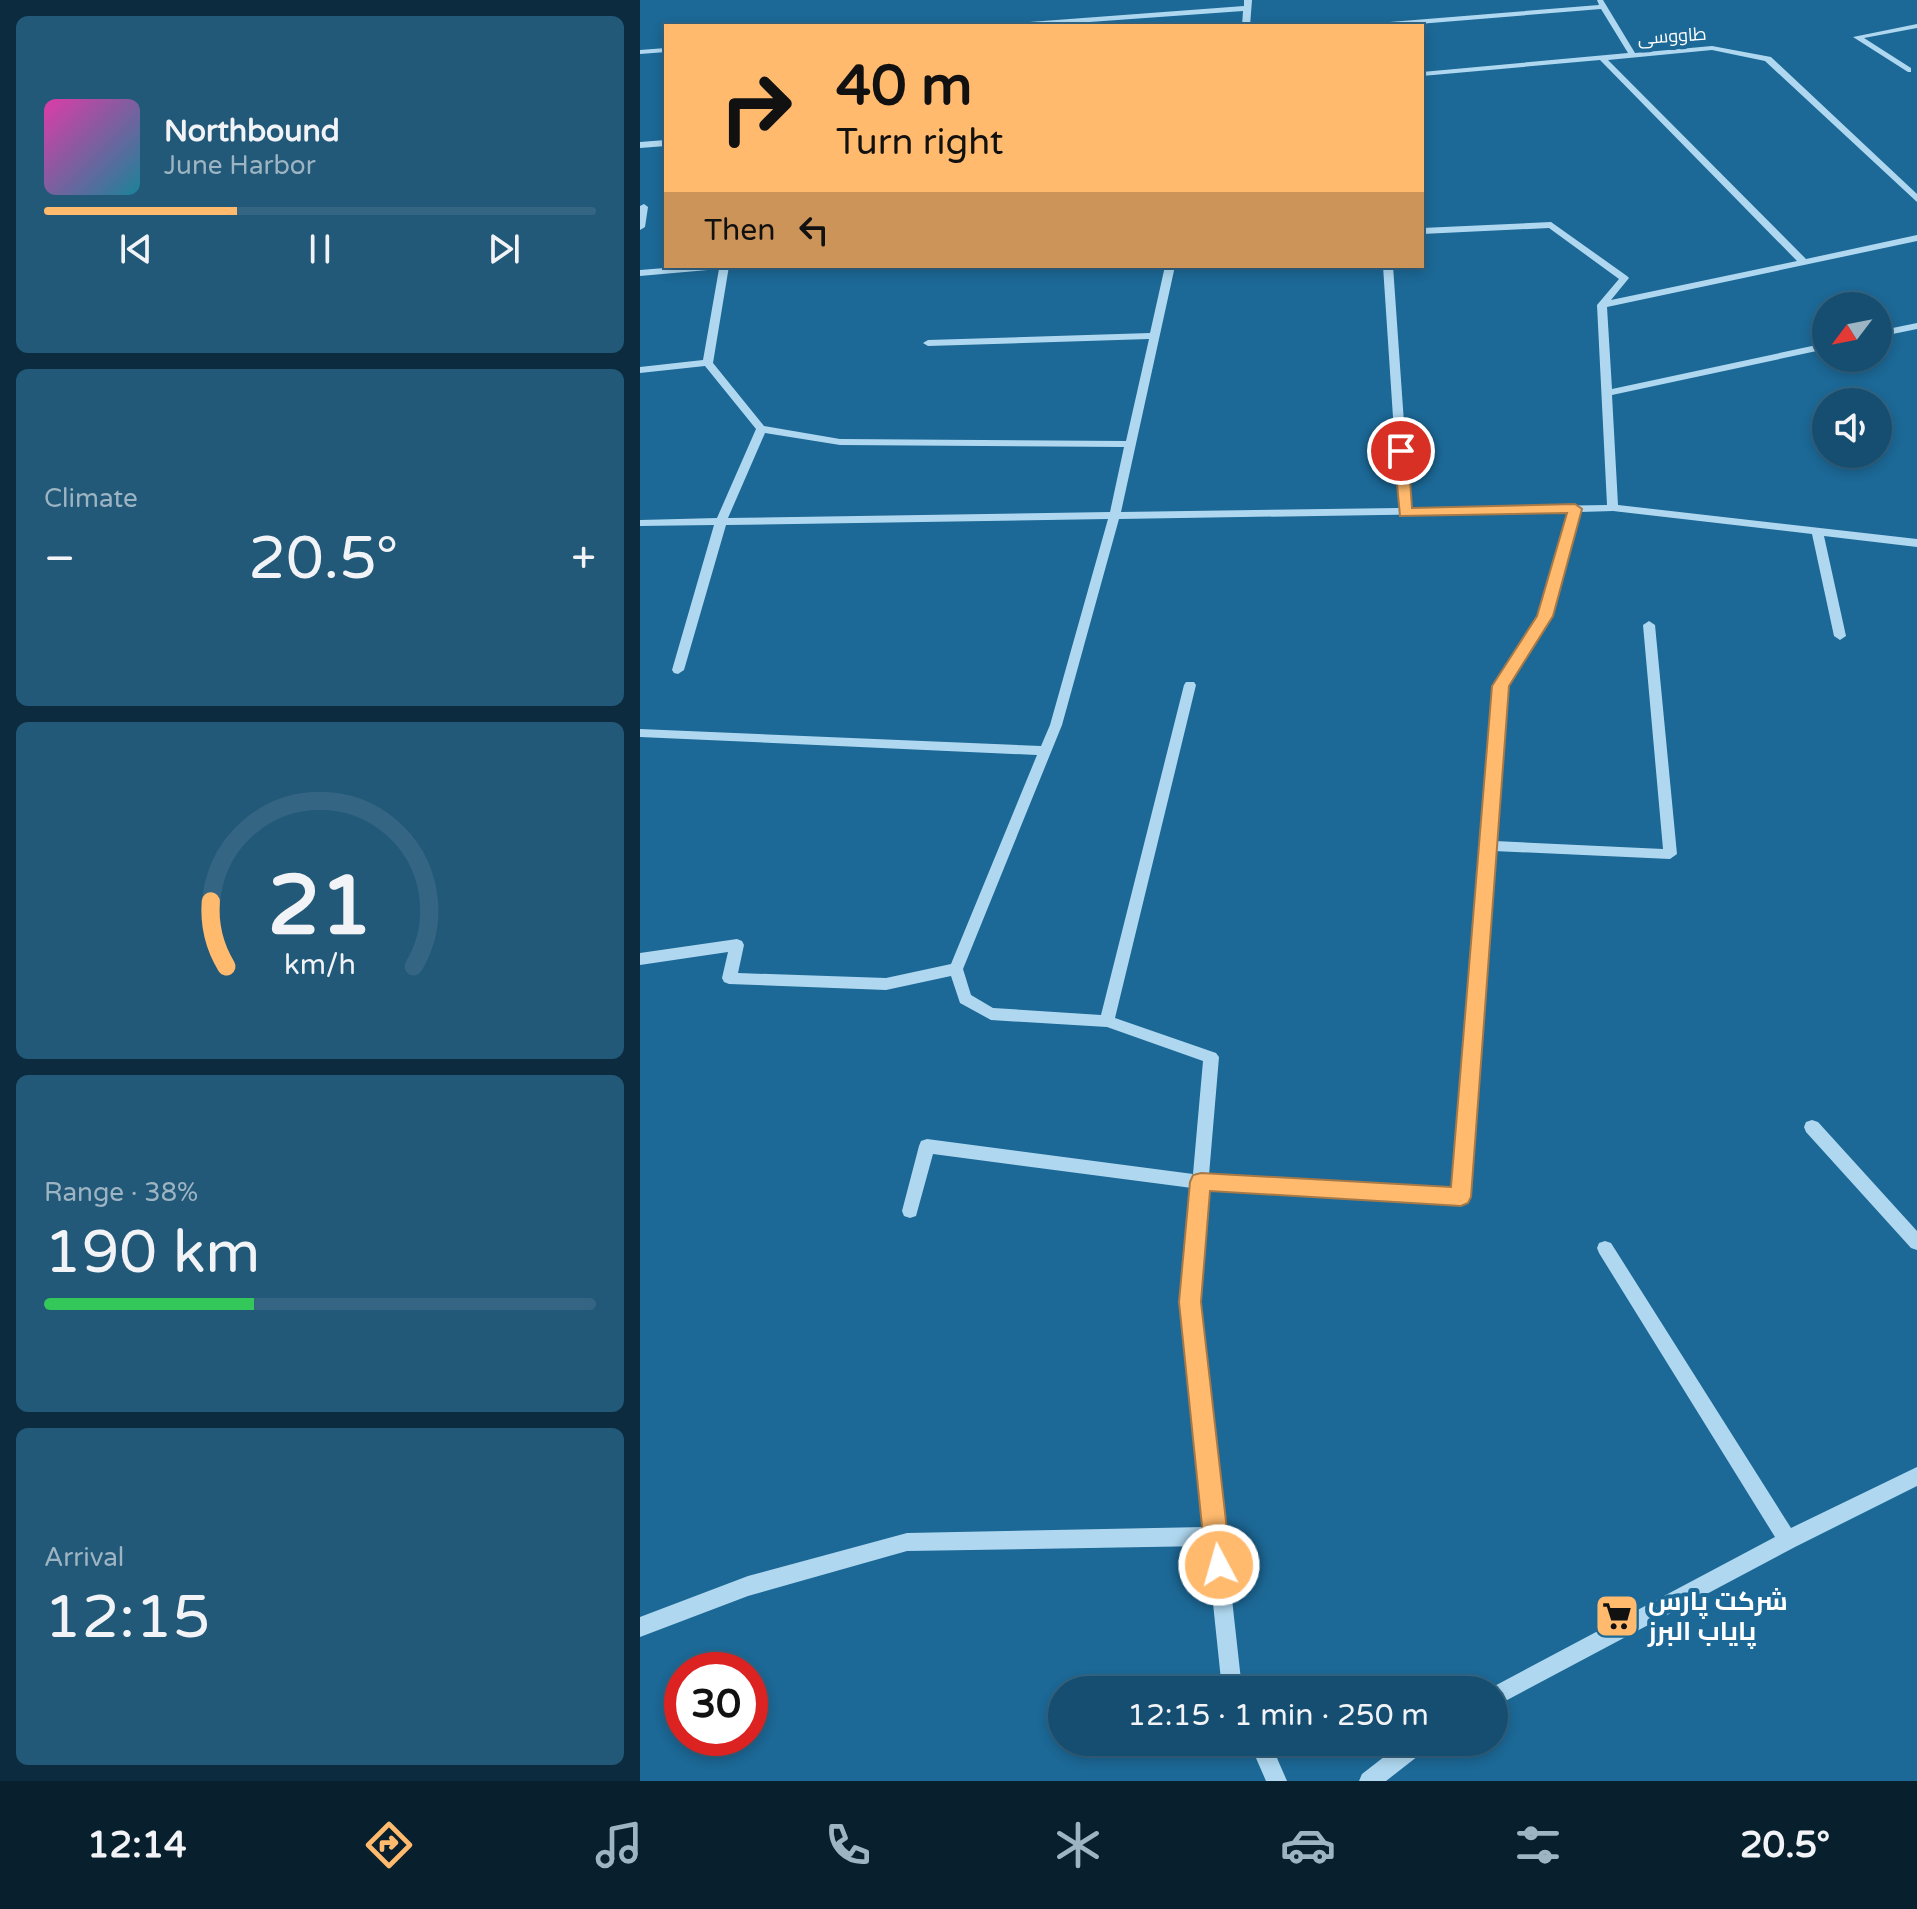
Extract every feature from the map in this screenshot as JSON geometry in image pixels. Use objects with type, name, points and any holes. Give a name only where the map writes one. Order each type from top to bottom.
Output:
[{"type":"street","points":[[1386,24],[1602,3],[1633,55]]},
{"type":"street","points":[[1060,24],[1248,4],[1246,24]]},
{"type":"street","points":[[1908,70],[1857,37],[1917,26]]},
{"type":"street","name":"طاووسی","points":[[1424,74],[1712,48],[1768,59],[1917,199]]},
{"type":"street","points":[[640,52],[664,50]]},
{"type":"street","points":[[1602,58],[1804,262]]},
{"type":"street","points":[[640,145],[664,143]]},
{"type":"street","points":[[640,227],[644,207]]},
{"type":"street","points":[[1424,231],[1551,225],[1624,278],[1602,305],[1613,508]]},
{"type":"street","points":[[1602,305],[1917,238]]},
{"type":"street","points":[[640,273],[700,268]]},
{"type":"street","points":[[724,268],[708,363],[761,429],[840,442],[1131,444]]},
{"type":"street","points":[[1170,268],[1114,518],[1056,725],[956,969],[965,999],[991,1014],[1107,1021],[1211,1057],[1190,1302],[1231,1676]]},
{"type":"street","points":[[1388,268],[1405,512]]},
{"type":"street","points":[[1892,331],[1917,326]]},
{"type":"street","points":[[928,343],[1155,336]]},
{"type":"street","points":[[1607,393],[1812,349]]},
{"type":"street","points":[[640,370],[708,363]]},
{"type":"street","points":[[678,670],[721,522],[761,429]]},
{"type":"street","points":[[640,523],[1613,508],[1917,543]]},
{"type":"street","points":[[910,1211],[927,1146],[1201,1182],[1461,1197],[1500,686],[1545,616],[1575,509]]},
{"type":"street","points":[[1817,531],[1840,636]]},
{"type":"street","points":[[1488,846],[1670,854],[1649,625]]},
{"type":"street","points":[[1107,1021],[1190,685]]},
{"type":"street","points":[[640,733],[1045,751]]},
{"type":"street","points":[[640,959],[737,945],[729,978],[886,984],[956,969]]},
{"type":"street","points":[[1812,1127],[1917,1243]]},
{"type":"street","points":[[1605,1248],[1788,1540]]},
{"type":"street","points":[[1508,1690],[1788,1540],[1917,1476]]},
{"type":"street","points":[[640,1627],[748,1586],[907,1542],[1216,1536]]},
{"type":"street","points":[[1265,1756],[1277,1781]]},
{"type":"street","points":[[1369,1781],[1402,1756]]},
{"type":"place","name":"شرکت پارس پایاب البرز","points":[[1617,1616]]},
{"type":"route","points":[[1219,1565],[1190,1302],[1201,1182],[1461,1197],[1500,686],[1545,616],[1575,509],[1405,512],[1401,451]]}]
